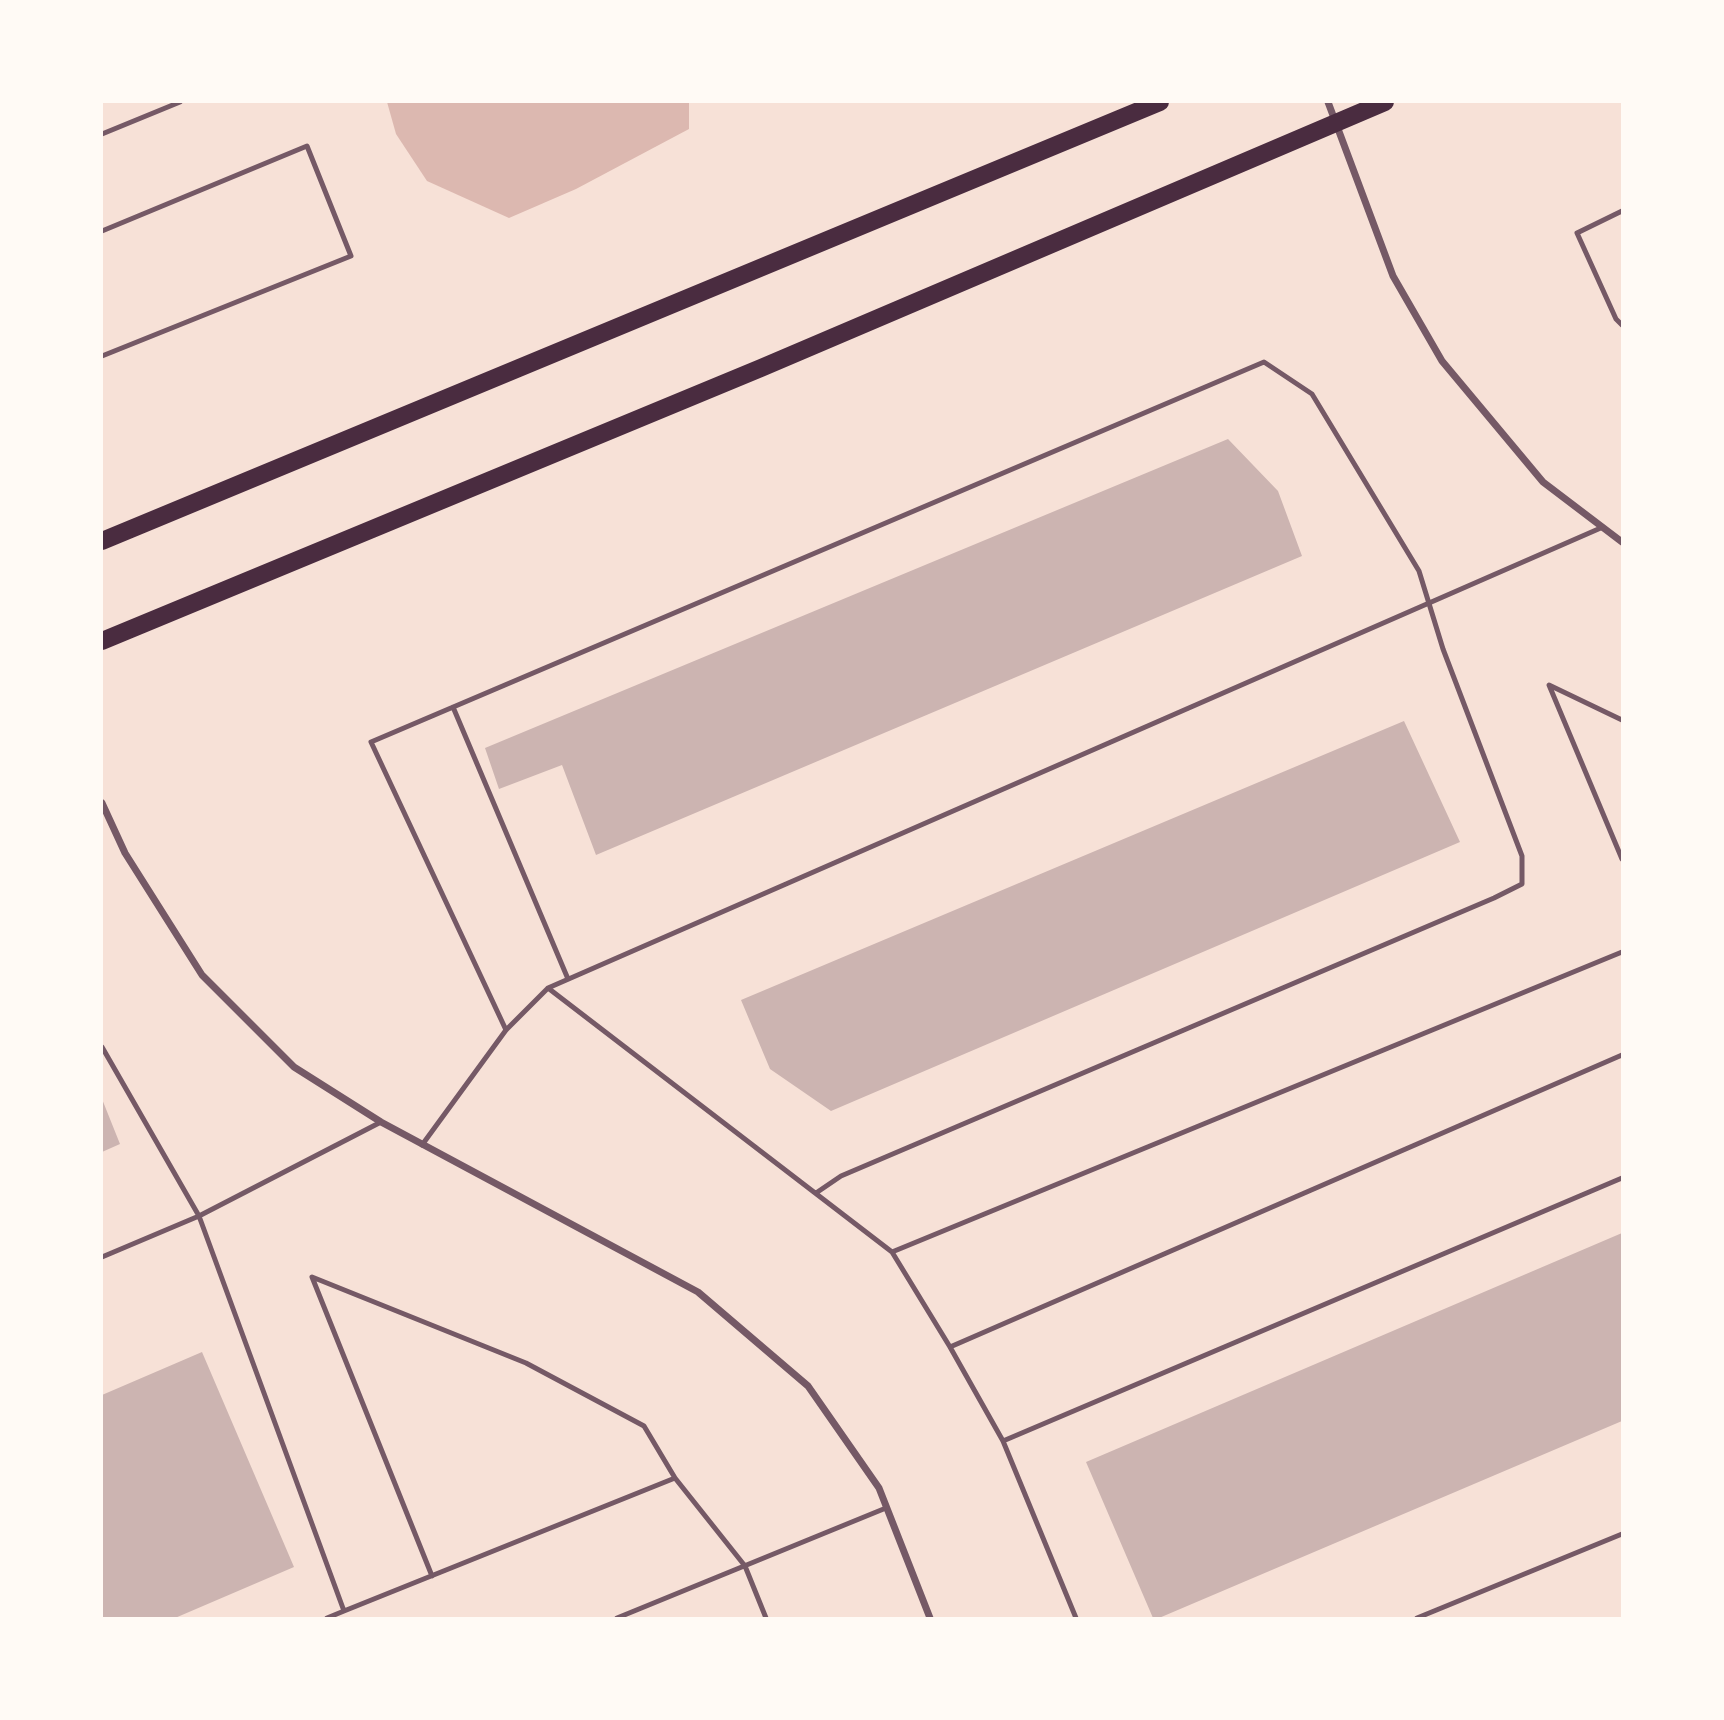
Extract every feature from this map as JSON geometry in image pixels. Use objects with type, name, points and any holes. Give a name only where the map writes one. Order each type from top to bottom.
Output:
[{"type":"main road","points":[[102,541],[1160,102]]},
{"type":"main road","points":[[102,641],[748,373],[1385,102]]},
{"type":"street","points":[[1328,102],[1393,276],[1442,361],[1543,482],[1622,542]]},
{"type":"street","points":[[102,803],[125,853],[202,975],[294,1067],[381,1122],[698,1292],[808,1386],[879,1488],[930,1619]]},
{"type":"lane","points":[[102,134],[180,102]]},
{"type":"lane","points":[[102,231],[307,146],[351,256],[102,356]]},
{"type":"lane","points":[[1622,211],[1577,233],[1616,319],[1622,325]]},
{"type":"lane","points":[[506,1030],[371,742],[1264,362],[1312,394],[1419,571],[1443,649],[1522,856],[1522,884],[841,1176],[816,1193]]},
{"type":"lane","points":[[422,1144],[506,1030],[548,988],[1603,527]]},
{"type":"lane","points":[[1622,720],[1549,685],[1622,859]]},
{"type":"lane","points":[[453,707],[568,979]]},
{"type":"lane","points":[[892,1252],[1622,952]]},
{"type":"lane","points":[[548,988],[892,1252],[950,1346],[1003,1441],[1076,1619]]},
{"type":"lane","points":[[102,1047],[200,1216],[344,1611]]},
{"type":"lane","points":[[950,1346],[1622,1055]]},
{"type":"lane","points":[[102,1257],[200,1216],[381,1122]]},
{"type":"lane","points":[[1003,1441],[1622,1178]]},
{"type":"lane","points":[[432,1576],[312,1277],[526,1363],[644,1426],[675,1478],[745,1566],[766,1619]]},
{"type":"lane","points":[[327,1619],[675,1478]]},
{"type":"lane","points":[[617,1619],[886,1508]]},
{"type":"lane","points":[[1417,1619],[1622,1534]]},
{"type":"shaded area","points":[[387,102],[689,102],[689,129],[576,189],[509,218],[427,181],[396,134]]},
{"type":"building","points":[[1228,439],[1278,491],[1302,556],[596,855],[562,765],[499,789],[485,748]]},
{"type":"building","points":[[1404,721],[1460,842],[831,1111],[770,1069],[741,1000]]},
{"type":"building","points":[[102,1099],[120,1144],[102,1152]]},
{"type":"building","points":[[1622,1233],[1622,1421],[1159,1618],[1153,1618],[1086,1462]]},
{"type":"building","points":[[202,1352],[294,1567],[175,1618],[102,1618],[102,1395]]}]
